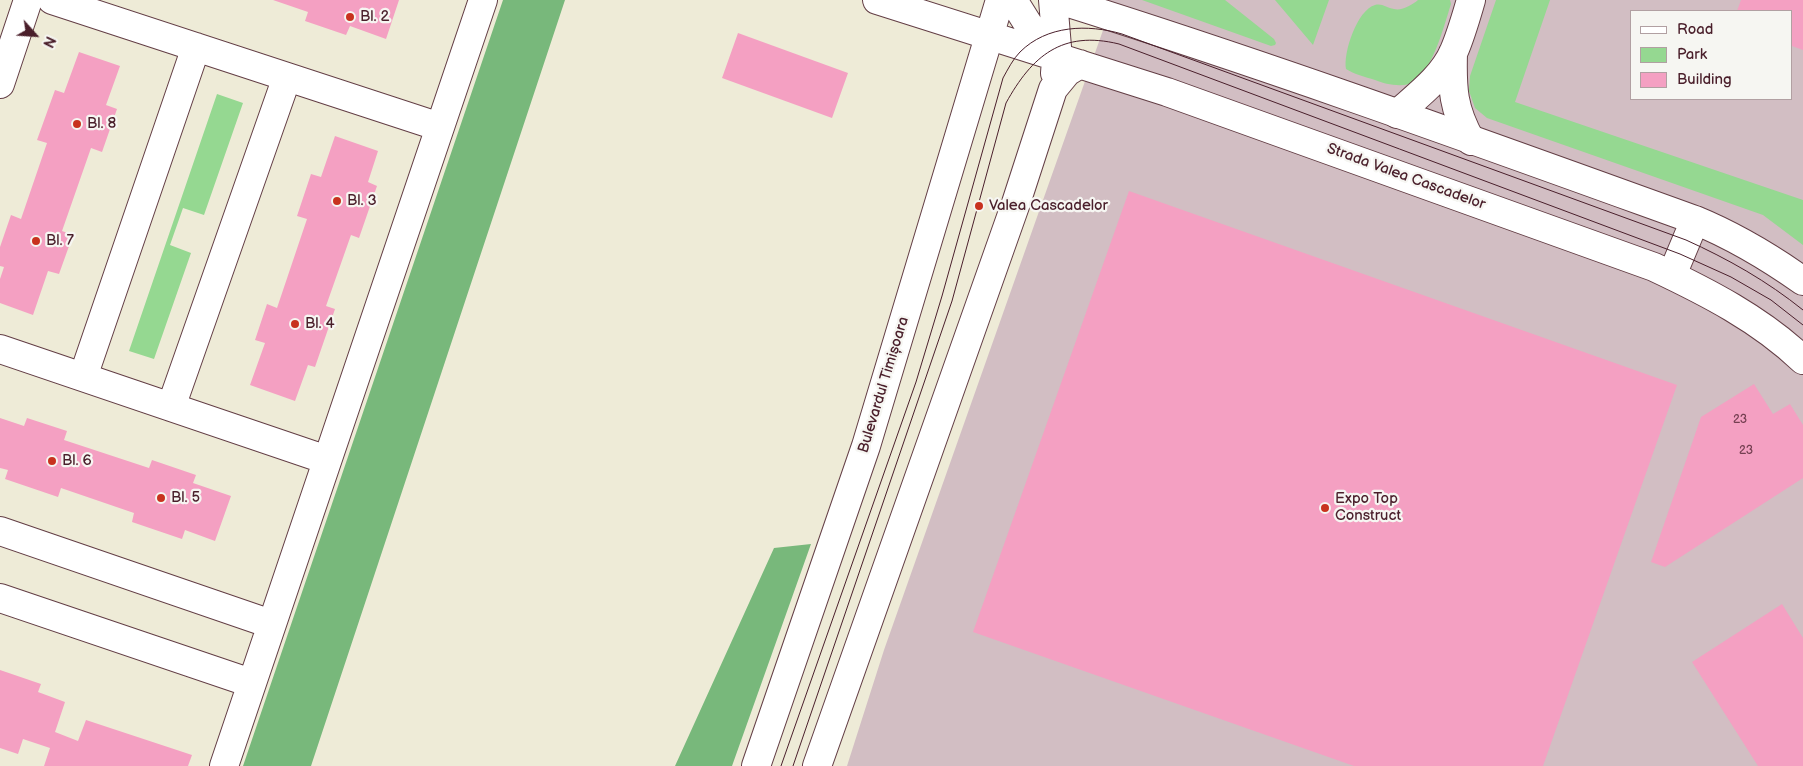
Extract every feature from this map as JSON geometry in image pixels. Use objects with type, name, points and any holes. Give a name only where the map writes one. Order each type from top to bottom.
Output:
[{"type":"main road","points":[[0,84],[28,0]]},
{"type":"main road","points":[[52,0],[440,127]]},
{"type":"main road","points":[[224,766],[482,0]]},
{"type":"main road","name":"Strada Valea Cascadelor","points":[[877,0],[1176,96],[1561,232],[1654,267],[1696,286],[1753,320],[1785,343],[1803,360]]},
{"type":"main road","name":"Bulevardul Timișoara","points":[[756,766],[866,446],[1000,0]]},
{"type":"main road","points":[[1013,0],[1032,32],[1068,60]]},
{"type":"main road","points":[[817,766],[1054,89],[1066,72],[1068,60],[1056,31],[1053,0]]},
{"type":"main road","points":[[1059,0],[1138,25],[1397,114],[1695,220],[1744,242],[1803,281]]},
{"type":"main road","points":[[1397,114],[1439,74],[1453,53],[1472,0]]},
{"type":"main road","points":[[83,377],[196,47]]},
{"type":"main road","points":[[1453,53],[1452,83],[1454,99],[1461,122],[1471,141]]},
{"type":"main road","points":[[171,407],[286,77]]},
{"type":"main road","points":[[1672,275],[1695,220]]},
{"type":"main road","points":[[0,349],[327,460]]},
{"type":"main road","points":[[0,532],[272,624]]},
{"type":"main road","points":[[0,598],[252,683]]},
{"type":"shaded area","points":[[1107,0],[1803,0],[1803,766],[847,766],[884,650],[1113,2]]},
{"type":"green space","points":[[503,0],[565,0],[311,766],[243,766]]},
{"type":"green space","points":[[1142,0],[1225,0],[1274,39],[1276,43],[1271,46]]},
{"type":"green space","points":[[1275,0],[1329,0],[1313,45]]},
{"type":"green space","points":[[1418,0],[1450,0],[1451,4],[1431,61],[1417,79],[1409,84],[1392,85],[1346,69],[1349,43],[1357,23],[1368,9],[1375,5],[1382,5],[1400,9],[1410,6]]},
{"type":"green space","points":[[1496,0],[1550,0],[1515,102],[1803,200],[1803,245],[1763,215],[1487,118],[1475,108],[1469,91],[1470,76]]},
{"type":"green space","points":[[217,94],[243,103],[204,215],[183,208],[170,245],[191,253],[154,359],[129,351]]},
{"type":"green space","points":[[811,544],[732,766],[675,766],[774,548]]},
{"type":"building","name":"Bl. 2","points":[[273,0],[399,0],[386,39],[350,26],[346,35],[305,21],[308,12]]},
{"type":"building","points":[[1741,0],[1803,0],[1803,50],[1793,46],[1793,10],[1737,10]]},
{"type":"building","points":[[738,33],[848,73],[832,118],[722,78]]},
{"type":"building","points":[[79,52],[120,66],[106,105],[117,109],[102,152],[91,148],[62,231],[73,235],[59,274],[48,271],[33,315],[0,303],[0,279],[4,267],[0,266],[0,247],[11,215],[21,219],[47,143],[37,140],[55,90],[64,93]]},
{"type":"building","points":[[335,136],[378,151],[368,182],[377,186],[359,238],[351,235],[326,306],[335,309],[315,367],[308,365],[295,401],[250,385],[265,343],[255,340],[267,304],[277,308],[307,219],[297,216],[311,174],[321,177]]},
{"type":"building","name":"Expo Top Construct","points":[[1129,191],[1677,385],[1543,766],[1354,766],[973,632]]},
{"type":"building","points":[[1754,384],[1773,414],[1790,404],[1803,425],[1803,478],[1665,567],[1651,562],[1701,417]]},
{"type":"building","points":[[0,418],[24,426],[27,418],[67,431],[64,440],[149,468],[152,460],[196,475],[193,483],[231,496],[215,541],[185,530],[182,539],[132,522],[134,513],[61,488],[58,497],[5,479],[8,470],[0,468]]},
{"type":"building","points":[[1782,604],[1803,638],[1803,766],[1758,766],[1692,662]]},
{"type":"building","points":[[0,670],[41,684],[38,692],[65,702],[55,732],[78,741],[86,720],[192,755],[188,766],[44,766],[50,748],[23,739],[18,754],[0,748]]},
{"type":"tram line","points":[[781,766],[916,382],[1003,78],[1020,52],[1043,36],[1068,29],[1082,28],[1122,34],[1686,240],[1747,271],[1803,310]]},
{"type":"tram line","points":[[793,766],[952,301],[1006,103],[1016,86],[1038,60],[1065,44],[1081,41],[1119,44],[1680,254],[1731,277],[1771,300],[1803,325]]},
{"type":"place","name":"Bl. 2","points":[[350,17]]},
{"type":"place","name":"Bl. 8","points":[[77,124]]},
{"type":"place","name":"Bl. 3","points":[[337,201]]},
{"type":"place","name":"Valea Cascadelor","points":[[979,206]]},
{"type":"place","name":"Bl. 7","points":[[36,241]]},
{"type":"place","name":"Bl. 4","points":[[295,324]]},
{"type":"place","name":"Bl. 6","points":[[52,461]]},
{"type":"place","name":"Bl. 5","points":[[161,498]]},
{"type":"place","name":"Expo Top Construct","points":[[1325,508]]}]
